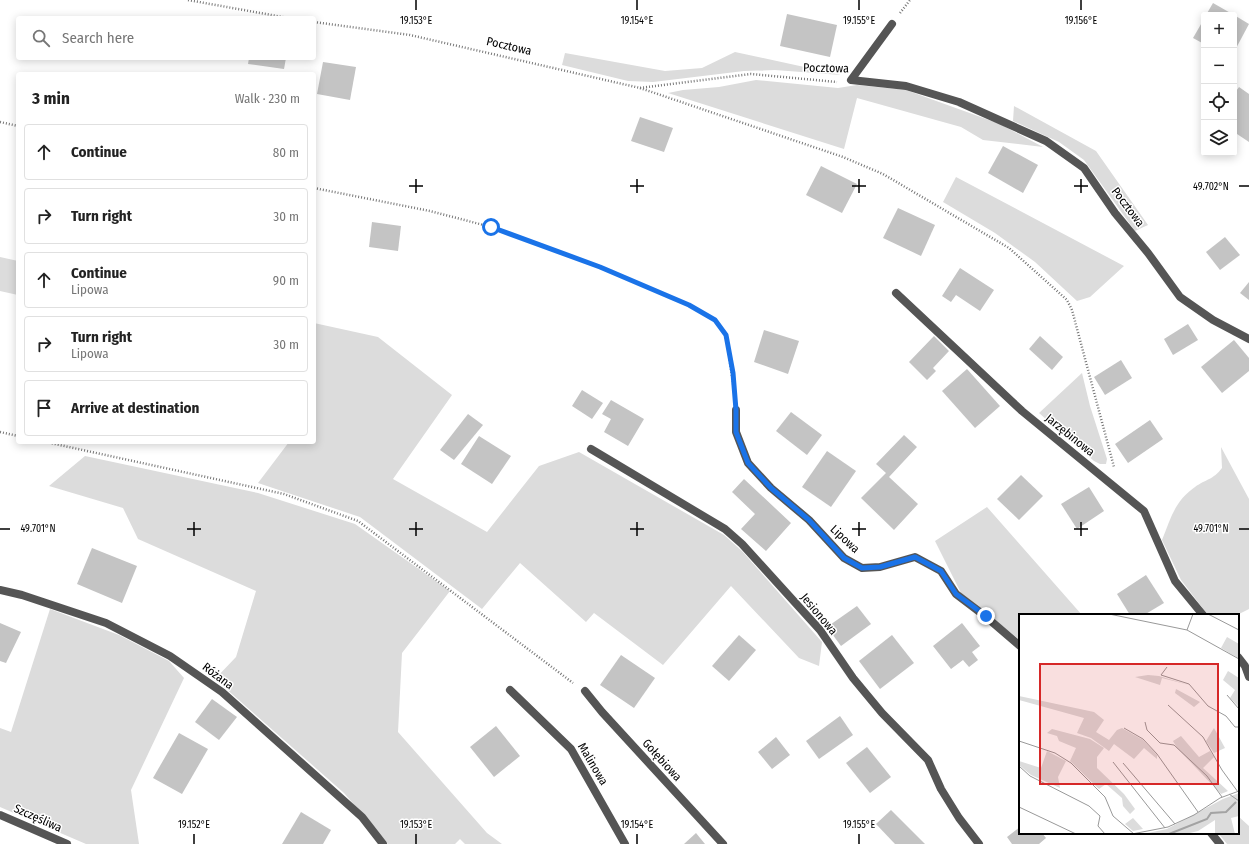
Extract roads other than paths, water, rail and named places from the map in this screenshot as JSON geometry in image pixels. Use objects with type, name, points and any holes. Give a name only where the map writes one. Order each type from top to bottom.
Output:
[{"type":"street","name":"Pocztowa","points":[[892,24],[851,80],[906,86],[959,102],[1046,141],[1084,168],[1115,213],[1148,253],[1180,297],[1213,320],[1249,339]]},
{"type":"street","name":"Jarzębinowa","points":[[896,292],[1022,411],[1144,511],[1175,581],[1202,614]]},
{"type":"street","name":"Lipowa","points":[[736,410],[736,432],[748,463],[771,488],[809,520],[844,558],[862,568],[880,567],[915,557],[941,571],[956,594],[986,616],[1019,645]]},
{"type":"street","name":"Jesionowa","points":[[591,449],[725,529],[742,544],[820,630],[853,678],[882,713],[928,760],[941,789],[959,818],[979,844]]},
{"type":"street","name":"Różana","points":[[0,590],[22,595],[106,623],[170,656],[222,692],[362,817],[383,844]]},
{"type":"street","points":[[1239,659],[1245,666],[1249,677]]},
{"type":"street","name":"Malinowa","points":[[510,690],[571,749],[624,844]]},
{"type":"street","name":"Gołębiowa","points":[[585,692],[723,844]]},
{"type":"street","name":"Szczęśliwa","points":[[0,815],[67,844]]},
{"type":"street","points":[[1212,834],[1220,844]]}]
